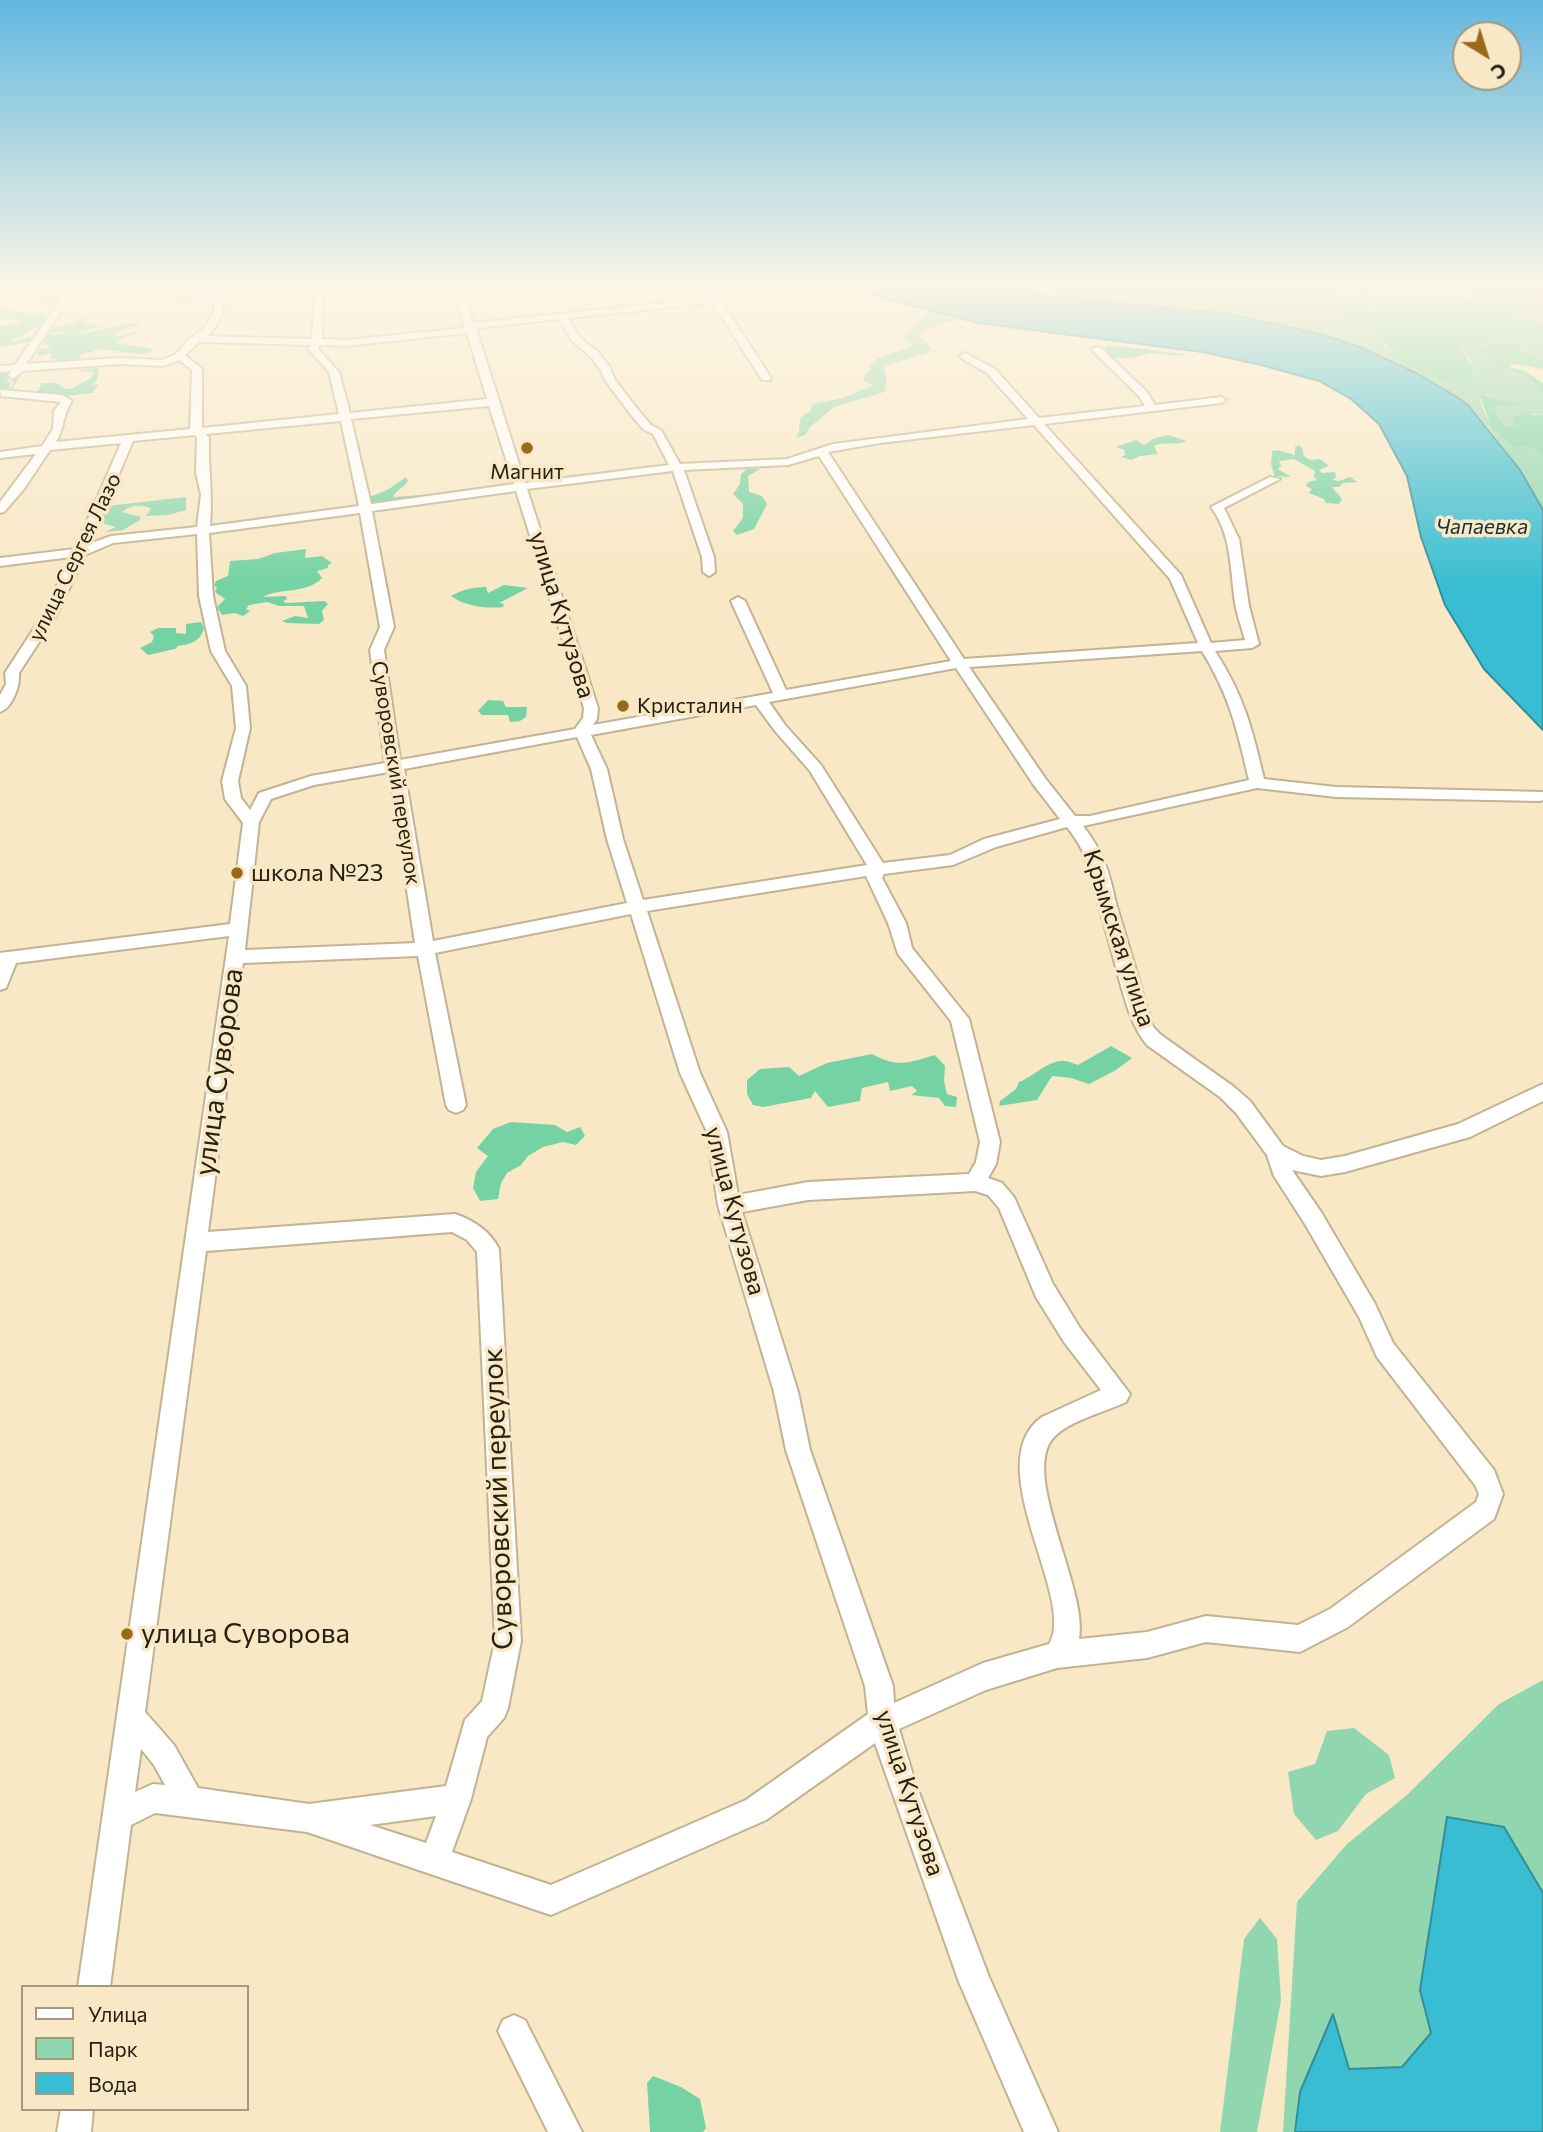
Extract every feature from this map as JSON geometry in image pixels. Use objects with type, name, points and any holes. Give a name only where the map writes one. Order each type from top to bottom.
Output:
[{"type":"street","points":[[197,387],[197,432],[202,438],[202,473],[206,494],[206,596],[218,651],[239,686],[243,728],[230,781],[233,799],[251,822]]},
{"type":"street","name":"Суворовский переулок","points":[[336,387],[366,507],[387,627],[377,650],[393,767],[398,772],[404,834],[456,1105]]},
{"type":"street","name":"улица Кутузова","points":[[489,387],[591,708],[590,719],[581,730],[599,769],[615,839],[690,1073],[717,1132],[729,1205],[786,1392],[798,1450],[879,1686],[882,1721],[901,1782],[975,1982],[1041,2132]]},
{"type":"street","points":[[616,387],[646,427],[657,432],[676,467],[708,557],[709,572]]},
{"type":"street","points":[[1005,387],[1176,578],[1206,647],[1228,682],[1242,716],[1257,783]]},
{"type":"street","points":[[1136,387],[1152,408]]},
{"type":"street","points":[[0,509],[20,487],[47,449],[59,429],[59,411],[67,401],[62,397],[1,393]]},
{"type":"street","points":[[0,562],[81,552],[111,540],[676,467],[788,463],[833,447],[880,440],[1221,400]]},
{"type":"street","points":[[0,455],[128,439],[494,402]]},
{"type":"street","name":"улица Сергея Лазо","points":[[0,708],[13,684],[12,673],[33,647],[60,598],[116,475],[128,439]]},
{"type":"street","name":"Крымская улица","points":[[822,452],[883,549],[1039,780],[1089,844],[1103,880],[1106,900],[1145,1030],[1154,1040],[1227,1092],[1242,1107],[1276,1152],[1281,1170],[1313,1218],[1367,1311],[1385,1350],[1485,1478],[1491,1494],[1485,1510],[1339,1618],[1300,1639],[1206,1629],[1147,1645],[1057,1655]]},
{"type":"street","points":[[393,767],[567,736],[581,730],[761,701],[961,663],[1252,644],[1241,604],[1233,538],[1227,517],[1217,507],[1274,479]]},
{"type":"street","points":[[738,601],[782,697]]},
{"type":"street","points":[[761,701],[780,728],[816,768],[878,869]]},
{"type":"street","name":"улица Суворова","points":[[94,1985],[236,957],[251,822],[265,796],[311,780],[393,767]]},
{"type":"street","points":[[236,957],[425,949],[638,907],[878,869],[953,860],[990,843],[1071,821],[1090,821],[1257,783],[1336,792],[1540,796]]},
{"type":"street","points":[[878,869],[874,878],[897,923],[904,950],[960,1019],[990,1142],[986,1164],[975,1182]]},
{"type":"street","points":[[0,983],[5,958],[238,929]]},
{"type":"street","points":[[1276,1152],[1298,1164],[1321,1168],[1345,1164],[1463,1131],[1543,1092]]},
{"type":"street","points":[[117,1817],[153,1798],[307,1818],[551,1900],[756,1810],[882,1721],[906,1713],[983,1677],[1057,1655],[1065,1644],[1067,1628],[1036,1495],[1032,1457],[1036,1440],[1046,1428],[1118,1394],[1072,1335],[1044,1290],[1007,1203],[995,1189],[975,1182],[808,1191],[729,1205]]},
{"type":"street","name":"Суворовский переулок","points":[[195,1242],[455,1223],[475,1234],[488,1249],[508,1641],[494,1708],[475,1730],[457,1798],[434,1861]]},
{"type":"street","points":[[131,1717],[164,1755],[190,1801]]},
{"type":"street","points":[[307,1818],[457,1798]]},
{"type":"street","points":[[514,2031],[565,2132]]},
{"type":"street","points":[[74,2132],[77,2111]]},
{"type":"green space","points":[[0,387],[13,387],[11,391],[37,392],[40,387],[96,387],[92,393],[67,396],[0,393]]},
{"type":"green space","points":[[867,387],[885,387],[884,392],[834,407],[810,427],[805,435],[795,438],[799,432],[800,418],[811,410],[812,404],[843,398]]},
{"type":"green space","points":[[1439,387],[1539,387],[1537,389],[1543,392],[1543,415],[1534,414],[1514,427],[1502,421],[1495,408],[1508,405],[1507,400],[1480,394],[1487,417],[1515,448],[1528,446],[1543,456],[1543,510],[1499,442],[1469,406]]},
{"type":"green space","points":[[1479,394],[1517,403],[1519,406],[1495,408],[1502,421],[1510,426],[1514,427],[1514,418],[1518,415],[1543,415],[1543,456],[1528,446],[1515,448],[1492,428]]},
{"type":"green space","points":[[1168,435],[1187,441],[1154,446],[1158,454],[1131,460],[1121,457],[1125,455],[1124,450],[1116,447],[1136,440],[1144,445],[1155,438]]},
{"type":"green space","points":[[1299,445],[1304,456],[1310,460],[1320,459],[1329,466],[1319,470],[1322,473],[1335,472],[1336,477],[1333,480],[1350,477],[1357,482],[1332,487],[1342,499],[1339,504],[1326,503],[1324,499],[1309,493],[1312,489],[1306,486],[1308,482],[1317,480],[1314,477],[1315,471],[1294,459],[1279,461],[1281,466],[1278,469],[1291,477],[1275,476],[1271,464],[1272,451],[1295,455],[1295,447]]},
{"type":"green space","points":[[747,469],[760,469],[748,476],[749,492],[762,496],[767,504],[754,529],[737,535],[733,531],[743,518],[743,504],[733,494],[740,484],[741,474]]},
{"type":"green space","points":[[406,477],[408,481],[393,497],[467,492],[372,502],[370,497],[389,489]]},
{"type":"green space","points":[[186,497],[186,510],[168,515],[146,516],[151,508],[133,506],[122,512],[141,517],[140,520],[123,530],[105,532],[116,527],[104,524],[101,520],[107,506]]},
{"type":"green space","points":[[306,549],[305,558],[322,556],[332,563],[328,568],[317,571],[322,578],[308,587],[263,597],[286,596],[287,599],[283,601],[286,603],[324,601],[328,604],[322,611],[324,620],[319,624],[282,621],[295,616],[308,618],[304,606],[279,606],[267,602],[249,605],[246,609],[250,611],[243,616],[235,613],[222,615],[217,607],[225,599],[215,592],[217,588],[214,585],[216,581],[228,576],[230,561],[258,559],[275,553]]},
{"type":"green space","points":[[504,585],[528,588],[499,603],[504,604],[503,607],[476,606],[451,596],[481,587],[486,587],[488,593]]},
{"type":"green space","points":[[201,622],[204,628],[202,633],[191,643],[148,655],[140,648],[152,642],[154,636],[150,632],[158,628],[176,628],[176,633],[186,634],[186,624]]},
{"type":"green space","points":[[488,700],[503,701],[506,707],[527,707],[526,717],[510,722],[508,715],[482,715],[478,711]]},
{"type":"green space","points":[[1111,1046],[1132,1058],[1089,1084],[1052,1076],[1037,1100],[999,1106],[1000,1101],[1016,1089],[1019,1082],[1045,1067],[1063,1061],[1078,1065]]},
{"type":"green space","points":[[872,1054],[896,1063],[935,1055],[945,1066],[947,1094],[957,1097],[956,1107],[945,1106],[939,1098],[911,1095],[917,1091],[912,1086],[890,1091],[888,1082],[862,1088],[860,1101],[828,1107],[815,1091],[811,1098],[763,1107],[753,1105],[747,1094],[747,1080],[760,1069],[789,1067],[799,1076],[827,1063]]},
{"type":"green space","points":[[511,1122],[555,1125],[567,1132],[580,1127],[585,1136],[576,1145],[563,1142],[543,1147],[528,1156],[521,1165],[507,1173],[501,1183],[498,1199],[480,1201],[473,1188],[476,1172],[488,1156],[477,1148],[493,1129]]},
{"type":"green space","points":[[1543,1680],[1543,1893],[1504,1827],[1447,1817],[1420,1989],[1431,2033],[1402,2067],[1349,2069],[1332,2016],[1300,2092],[1295,2132],[1283,2132],[1297,1902],[1347,1844],[1408,1794],[1499,1704]]},
{"type":"green space","points":[[1354,1728],[1389,1755],[1395,1778],[1366,1794],[1338,1831],[1316,1840],[1294,1814],[1288,1772],[1315,1764],[1327,1731]]},
{"type":"green space","points":[[1260,1918],[1277,1939],[1281,2000],[1257,2132],[1220,2132],[1244,1939]]},
{"type":"green space","points":[[653,2076],[681,2087],[700,2099],[706,2128],[703,2132],[650,2132],[647,2083]]},
{"type":"water","name":"Чапаевка","points":[[1331,387],[1441,387],[1469,406],[1520,470],[1543,510],[1543,730],[1484,669],[1445,605],[1421,537],[1407,476],[1379,424],[1351,399]]},
{"type":"water","points":[[1447,1817],[1504,1827],[1543,1893],[1543,2132],[1295,2132],[1300,2092],[1333,2014],[1349,2069],[1402,2067],[1431,2033],[1420,1990]]},
{"type":"place","name":"Магнит","points":[[527,448]]},
{"type":"place","name":"Кристалин","points":[[623,706]]},
{"type":"place","name":"школа №23","points":[[237,873]]},
{"type":"place","name":"улица Суворова","points":[[127,1634]]}]
